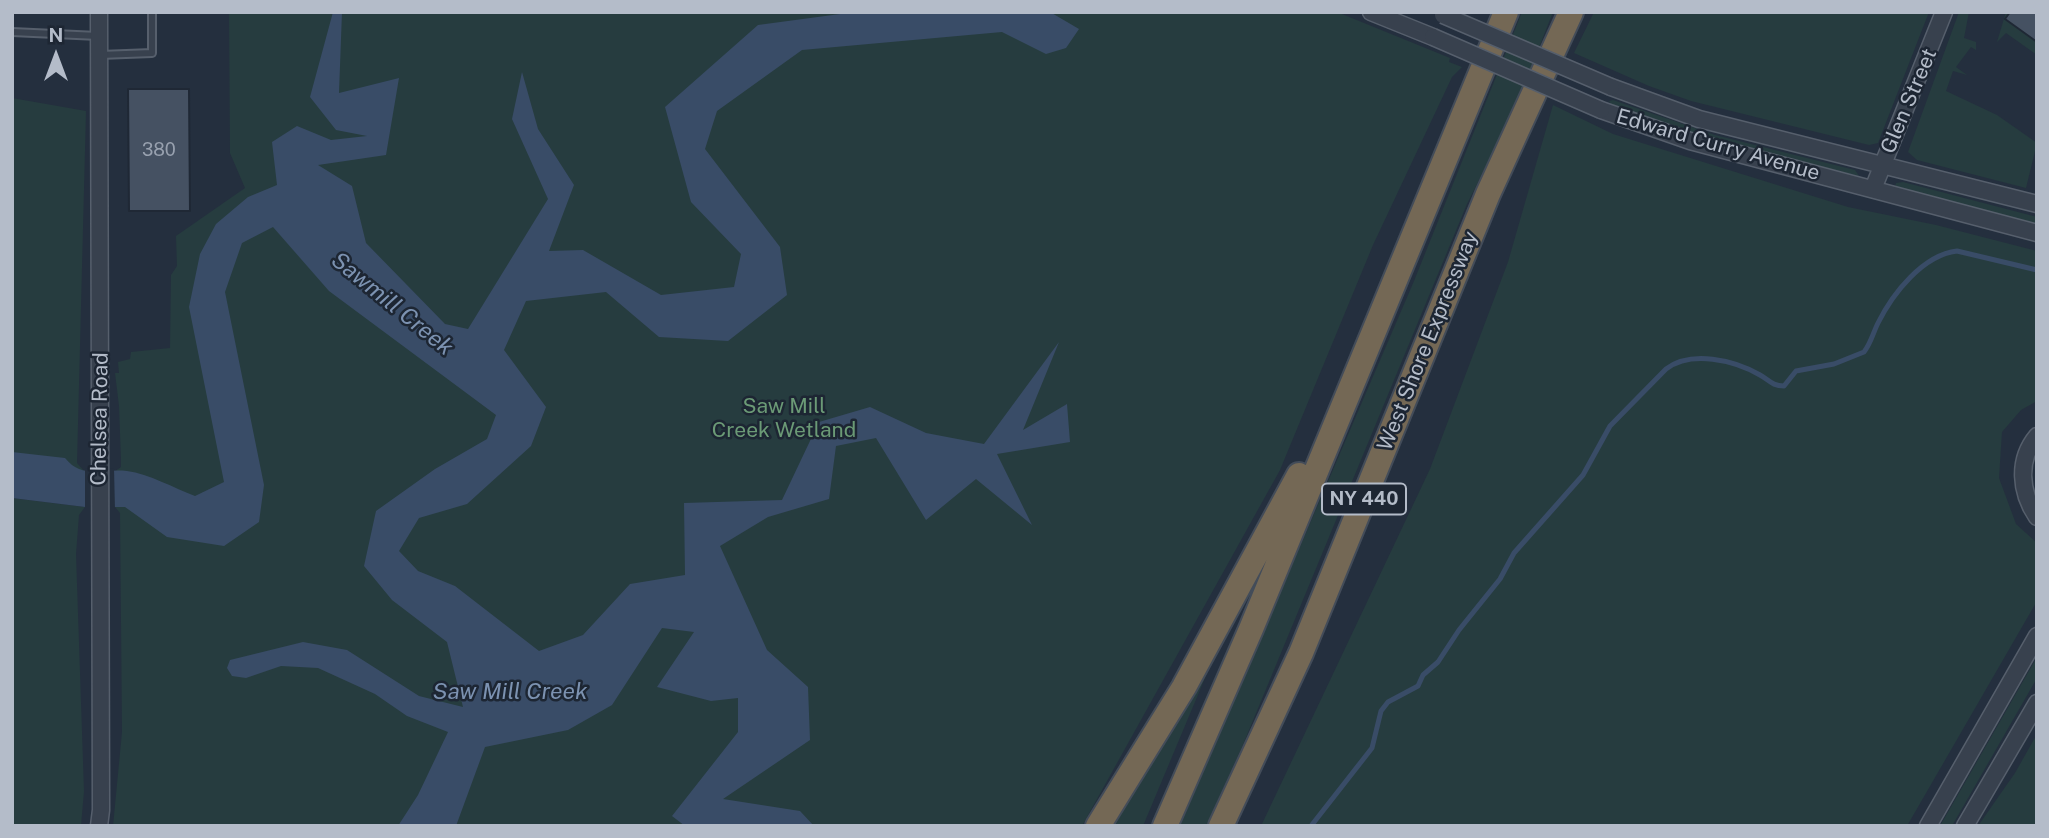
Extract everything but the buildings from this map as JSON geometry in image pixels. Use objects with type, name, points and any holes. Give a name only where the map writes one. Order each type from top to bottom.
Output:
[{"type":"highway","name":"NY 440","points":[[1165,826],[1251,629],[1506,12]]},
{"type":"highway","name":"West Shore Expressway","points":[[1221,826],[1301,653],[1488,194],[1571,12]]},
{"type":"highway","points":[[1098,826],[1184,687],[1362,357]]},
{"type":"highway","points":[[1234,826],[1301,653]]},
{"type":"street","name":"Chelsea Road","points":[[99,12],[102,810],[99,826]]},
{"type":"street","name":"Edward Curry Avenue","points":[[1371,12],[1601,110],[1690,141],[2037,233]]},
{"type":"street","name":"Glen Street","points":[[1873,189],[1944,12]]},
{"type":"street","name":"Edward Curry Avenue","points":[[1439,14],[1611,88],[1699,119],[2037,204]]},
{"type":"street","points":[[2037,436],[2024,462],[2023,485],[2037,517]]},
{"type":"street","points":[[1928,826],[2037,636]]},
{"type":"street","points":[[1965,826],[2037,703]]},
{"type":"lane","points":[[100,55],[152,53],[152,12]]},
{"type":"lane","points":[[12,32],[100,36]]},
{"type":"green space","name":"Saw Mill Creek Wetland","points":[[229,12],[1337,12],[1450,58],[1449,62],[1462,67],[1452,77],[1373,245],[1280,470],[1082,826],[113,826],[122,732],[120,513],[115,507],[120,507],[120,472],[114,472],[121,467],[121,460],[115,373],[119,373],[118,362],[130,359],[131,352],[170,348],[171,275],[177,266],[176,236],[245,188],[230,153]]},
{"type":"green space","points":[[1522,12],[1553,12],[1516,106],[1467,204],[1242,747],[1206,826],[1180,826],[1414,281]]},
{"type":"green space","points":[[1594,12],[1929,12],[1878,143],[1869,145],[1691,101],[1574,53]]},
{"type":"green space","points":[[1959,12],[1969,12],[1964,38],[1976,42],[1976,50],[1971,47],[1956,67],[1967,75],[1953,71],[1946,91],[1997,115],[2037,143],[2026,188],[1917,160],[1908,152]]},
{"type":"green space","points":[[2006,12],[2010,12],[2005,19],[2037,42],[2037,55],[2006,33],[1997,42]]},
{"type":"green space","points":[[12,98],[86,111],[77,463],[85,472],[73,468],[12,462]]},
{"type":"green space","points":[[1613,100],[1715,135],[1855,170],[1859,176],[1695,136],[1612,106],[1609,101]]},
{"type":"green space","points":[[1553,105],[1613,134],[1848,207],[1936,225],[2037,251],[2037,401],[2021,410],[2002,432],[1999,478],[2016,524],[2037,543],[2037,601],[1907,826],[1261,826],[1430,469],[1508,262]]},
{"type":"green space","points":[[1903,182],[2037,217],[2037,227],[1895,188],[1896,183]]},
{"type":"green space","points":[[12,498],[85,507],[79,515],[76,554],[84,791],[81,826],[12,826]]},
{"type":"green space","points":[[2037,657],[2037,678],[1952,826],[1940,826]]},
{"type":"green space","points":[[1206,660],[1210,666],[1143,826],[1107,826]]},
{"type":"green space","points":[[2037,734],[2037,826],[1978,826],[2015,773]]},
{"type":"water","name":"Saw Mill Creek","points":[[333,12],[342,12],[339,93],[399,78],[386,155],[318,165],[352,186],[366,243],[445,324],[468,329],[548,199],[512,119],[522,72],[538,129],[574,185],[549,251],[583,250],[661,295],[734,287],[741,254],[691,202],[665,107],[758,25],[855,12],[1050,12],[1079,29],[1066,48],[1046,54],[1002,32],[802,50],[717,111],[705,149],[780,247],[787,295],[728,341],[659,337],[606,292],[526,301],[504,350],[546,407],[531,446],[467,504],[419,518],[399,551],[418,571],[455,586],[539,651],[583,635],[630,584],[685,575],[684,503],[782,500],[819,422],[870,407],[926,433],[984,444],[1059,342],[1023,430],[1067,404],[1070,442],[997,454],[1032,525],[976,479],[926,520],[876,438],[836,446],[829,499],[768,517],[720,546],[767,650],[808,687],[810,740],[723,799],[800,811],[814,826],[685,826],[672,816],[738,732],[738,698],[711,701],[657,687],[694,632],[662,628],[612,705],[568,730],[485,747],[456,826],[398,826],[418,795],[448,732],[407,716],[375,694],[318,668],[281,666],[246,678],[232,676],[227,668],[230,660],[303,642],[347,650],[419,696],[463,707],[447,642],[392,600],[364,566],[376,511],[435,469],[487,439],[496,415],[329,291],[273,227],[242,243],[225,292],[264,485],[259,522],[224,546],[167,537],[125,507],[85,507],[12,498],[12,452],[65,458],[72,465],[86,471],[127,471],[153,478],[195,496],[224,482],[189,307],[200,254],[216,224],[248,197],[277,185],[272,142],[297,126],[331,140],[367,136],[336,130],[310,97]]},
{"type":"pier","points":[[114,468],[115,511],[85,511],[85,469]]},
{"type":"waterway","points":[[1311,826],[1372,748],[1381,711],[1388,702],[1418,686],[1423,675],[1438,662],[1459,630],[1500,579],[1514,553],[1583,475],[1610,426],[1666,369],[1688,360],[1713,359],[1738,365],[1774,384],[1784,386],[1796,371],[1834,364],[1864,352],[1884,311],[1901,288],[1921,268],[1944,254],[1957,251],[2037,270]]},
{"type":"water label","name":"Sawmill Creek","points":[[392,304]]}]
